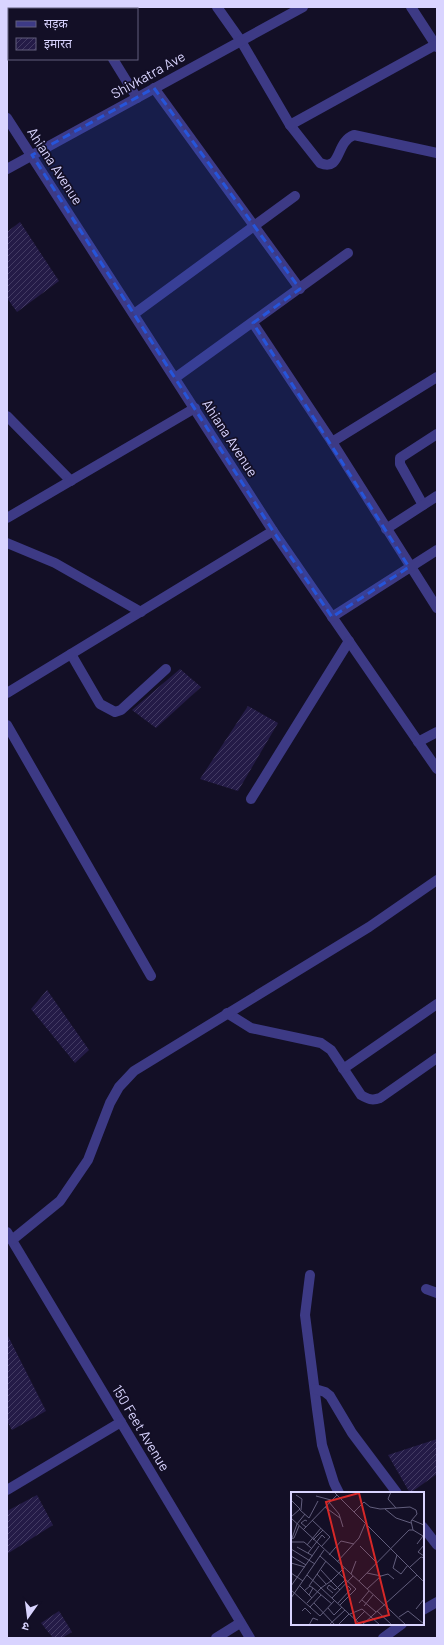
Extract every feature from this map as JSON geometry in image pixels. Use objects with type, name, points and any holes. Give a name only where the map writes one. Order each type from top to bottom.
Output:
[{"type":"street","points":[[217,7],[241,41],[290,126],[320,163],[331,165],[336,161],[343,142],[347,138],[354,135],[437,153]]},
{"type":"street","name":"Shivkatra Ave","points":[[7,169],[303,7]]},
{"type":"street","points":[[290,126],[436,46],[433,33],[411,7]]},
{"type":"street","points":[[114,60],[137,98]]},
{"type":"street","points":[[154,88],[300,288]]},
{"type":"street","name":"Ahiana Avenue","points":[[7,118],[274,531],[437,769]]},
{"type":"street","points":[[134,314],[295,196]]},
{"type":"street","points":[[175,378],[348,253]]},
{"type":"street","points":[[253,323],[332,442],[409,567],[436,605]]},
{"type":"street","points":[[332,442],[437,377]]},
{"type":"street","points":[[7,518],[195,408]]},
{"type":"street","points":[[7,416],[71,480]]},
{"type":"street","points":[[423,505],[400,464],[400,458],[437,434]]},
{"type":"street","points":[[386,529],[437,496]]},
{"type":"street","points":[[7,693],[274,531]]},
{"type":"street","points":[[7,543],[55,563],[141,612]]},
{"type":"street","points":[[332,617],[437,550]]},
{"type":"street","points":[[251,799],[349,641]]},
{"type":"street","points":[[71,654],[100,704],[115,712],[120,710],[166,669]]},
{"type":"street","points":[[7,725],[151,976]]},
{"type":"street","points":[[418,742],[437,732]]},
{"type":"street","points":[[9,1236],[60,1201],[88,1160],[110,1103],[119,1087],[134,1071],[369,927],[437,880]]},
{"type":"street","points":[[343,1069],[437,1004]]},
{"type":"street","points":[[227,1013],[250,1028],[321,1043],[331,1050],[361,1095],[374,1100],[437,1058]]},
{"type":"street","name":"150 Feet Avenue","points":[[9,1236],[250,1638]]},
{"type":"street","points":[[310,1275],[305,1315],[314,1390],[322,1445],[334,1483],[338,1492]]},
{"type":"street","points":[[426,1289],[437,1292]]},
{"type":"street","points":[[314,1390],[325,1392],[330,1396],[352,1433],[396,1492]]},
{"type":"street","points":[[7,1490],[121,1422]]},
{"type":"street","points":[[424,1528],[437,1546]]},
{"type":"street","points":[[424,1609],[437,1602]]},
{"type":"street","points":[[216,1638],[240,1623]]},
{"type":"street","points":[[383,1638],[401,1625]]},
{"type":"highlighted area","points":[[154,88],[300,289],[253,323],[409,567],[332,617],[273,531],[32,155]]},
{"type":"building","points":[[20,222],[59,281],[17,312],[7,298],[7,232]]},
{"type":"building","points":[[180,669],[201,687],[156,728],[132,710]]},
{"type":"building","points":[[248,706],[278,723],[238,791],[200,779]]},
{"type":"building","points":[[47,990],[89,1050],[75,1063],[31,1009]]},
{"type":"building","points":[[7,1334],[46,1411],[12,1430],[7,1421]]},
{"type":"building","points":[[437,1439],[437,1474],[409,1492],[388,1455]]},
{"type":"building","points":[[37,1495],[53,1525],[7,1554],[7,1511]]},
{"type":"building","points":[[59,1611],[72,1632],[62,1638],[53,1638],[41,1623]]}]
